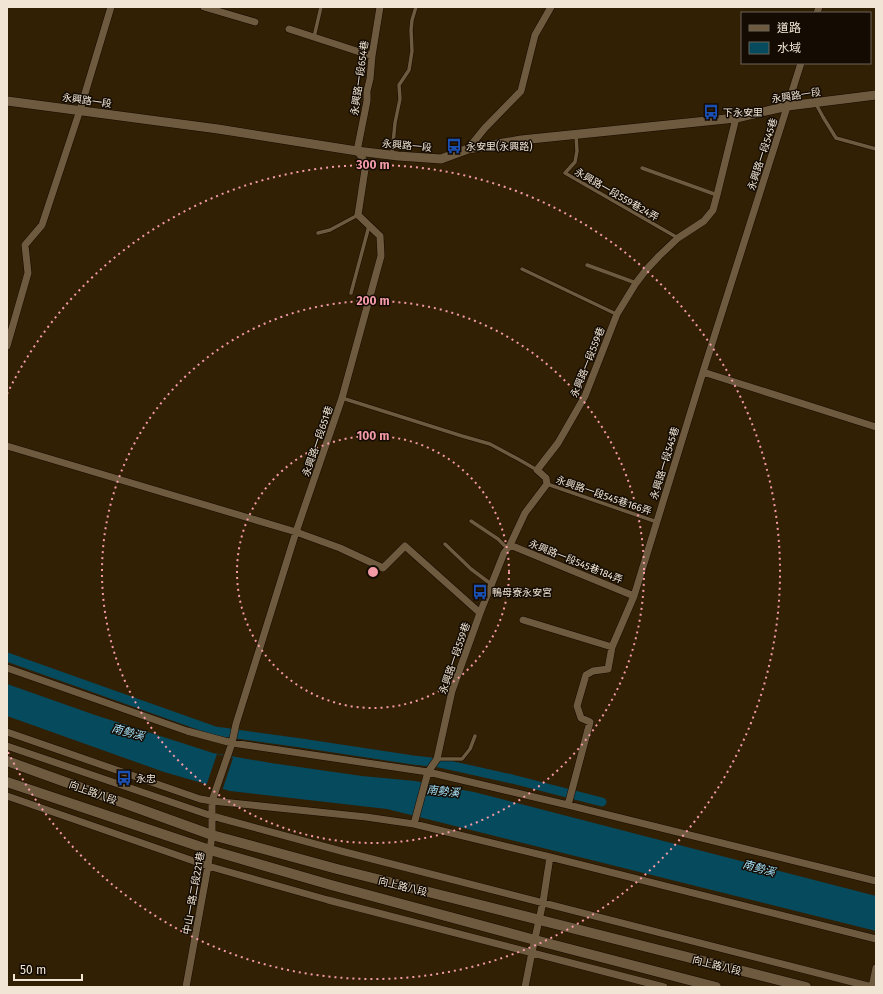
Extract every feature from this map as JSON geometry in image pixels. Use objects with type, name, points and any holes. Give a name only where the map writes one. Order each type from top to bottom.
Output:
[{"type":"main road","name":"向上路八段","points":[[7,761],[212,835],[344,871],[539,921],[806,987]]},
{"type":"main road","name":"向上路八段","points":[[7,782],[210,850],[535,940],[716,987]]},
{"type":"street","points":[[7,346],[28,273],[25,245],[42,224],[80,110],[110,7]]},
{"type":"street","points":[[204,7],[255,22]]},
{"type":"street","name":"永興路一段654巷","points":[[357,151],[368,101],[367,91],[380,7]]},
{"type":"street","points":[[468,149],[484,129],[521,91],[535,35],[551,7]]},
{"type":"street","points":[[289,29],[372,56]]},
{"type":"street","name":"永興路一段545巷","points":[[568,805],[590,722],[581,718],[577,706],[586,675],[593,670],[608,669],[612,647],[634,596],[801,64]]},
{"type":"street","name":"永興路一段","points":[[7,100],[218,129],[357,151],[441,159],[468,149],[521,140],[736,118],[788,106],[876,95]]},
{"type":"street","name":"永興路一段559巷","points":[[537,470],[558,443],[585,396],[617,314],[636,283],[646,270],[678,238],[704,221],[713,210],[718,195],[736,118]]},
{"type":"street","points":[[357,151],[366,163],[358,215]]},
{"type":"street","name":"永興路一段651巷","points":[[212,801],[232,743],[236,724],[296,532],[342,398],[381,256],[380,236],[358,215]]},
{"type":"street","points":[[703,372],[876,427]]},
{"type":"street","points":[[7,446],[296,532],[340,548],[383,568],[406,546],[480,613]]},
{"type":"street","points":[[537,470],[546,478],[547,484]]},
{"type":"street","name":"永興路一段559巷","points":[[415,821],[425,780],[428,772],[437,759],[452,690],[491,584],[504,554],[525,513],[547,484]]},
{"type":"street","name":"永興路一段545巷184弄","points":[[508,547],[634,596]]},
{"type":"street","points":[[523,620],[612,647]]},
{"type":"street","points":[[7,668],[187,731],[232,743],[428,772],[876,880]]},
{"type":"street","points":[[7,732],[200,799],[415,821],[550,857],[876,939]]},
{"type":"street","points":[[7,746],[212,816],[348,853],[872,987],[876,968]]},
{"type":"street","points":[[7,796],[208,866],[336,902],[664,987]]},
{"type":"street","name":"中山一路二段221巷","points":[[186,987],[208,866],[212,835],[212,801]]},
{"type":"street","points":[[525,987],[543,902],[550,857]]},
{"type":"lane","points":[[314,37],[321,7]]},
{"type":"lane","points":[[392,155],[395,123],[400,99],[399,85],[409,70],[412,51],[412,20],[416,7]]},
{"type":"lane","points":[[816,103],[836,138],[876,149]]},
{"type":"lane","name":"永興路一段559巷24弄","points":[[576,134],[578,151],[575,162],[565,172],[678,238]]},
{"type":"lane","points":[[642,168],[718,195]]},
{"type":"lane","points":[[318,233],[330,230],[358,215]]},
{"type":"lane","points":[[351,293],[369,226]]},
{"type":"lane","points":[[587,265],[636,283]]},
{"type":"lane","points":[[522,269],[617,314]]},
{"type":"lane","points":[[342,398],[490,444],[537,470]]},
{"type":"lane","name":"永興路一段545巷166弄","points":[[547,484],[657,522]]},
{"type":"lane","points":[[471,521],[508,547]]},
{"type":"lane","points":[[445,544],[491,584]]},
{"type":"lane","points":[[437,759],[462,759],[470,749],[475,736]]},
{"type":"water","name":"南勢溪","points":[[7,684],[95,715],[213,753],[362,776],[415,781],[474,792],[876,896],[876,931],[387,809],[230,791],[164,772],[7,716]]},
{"type":"pier","points":[[217,754],[233,758],[222,791],[206,786]]},
{"type":"waterway","points":[[7,657],[215,731],[440,763],[512,779],[602,802]]},
{"type":"place","name":"下永安里","points":[[711,112]]},
{"type":"place","name":"永安里(永興路)","points":[[454,146]]},
{"type":"place","name":"鴨母寮永安宮","points":[[480,592]]},
{"type":"place","name":"永忠","points":[[124,778]]}]
